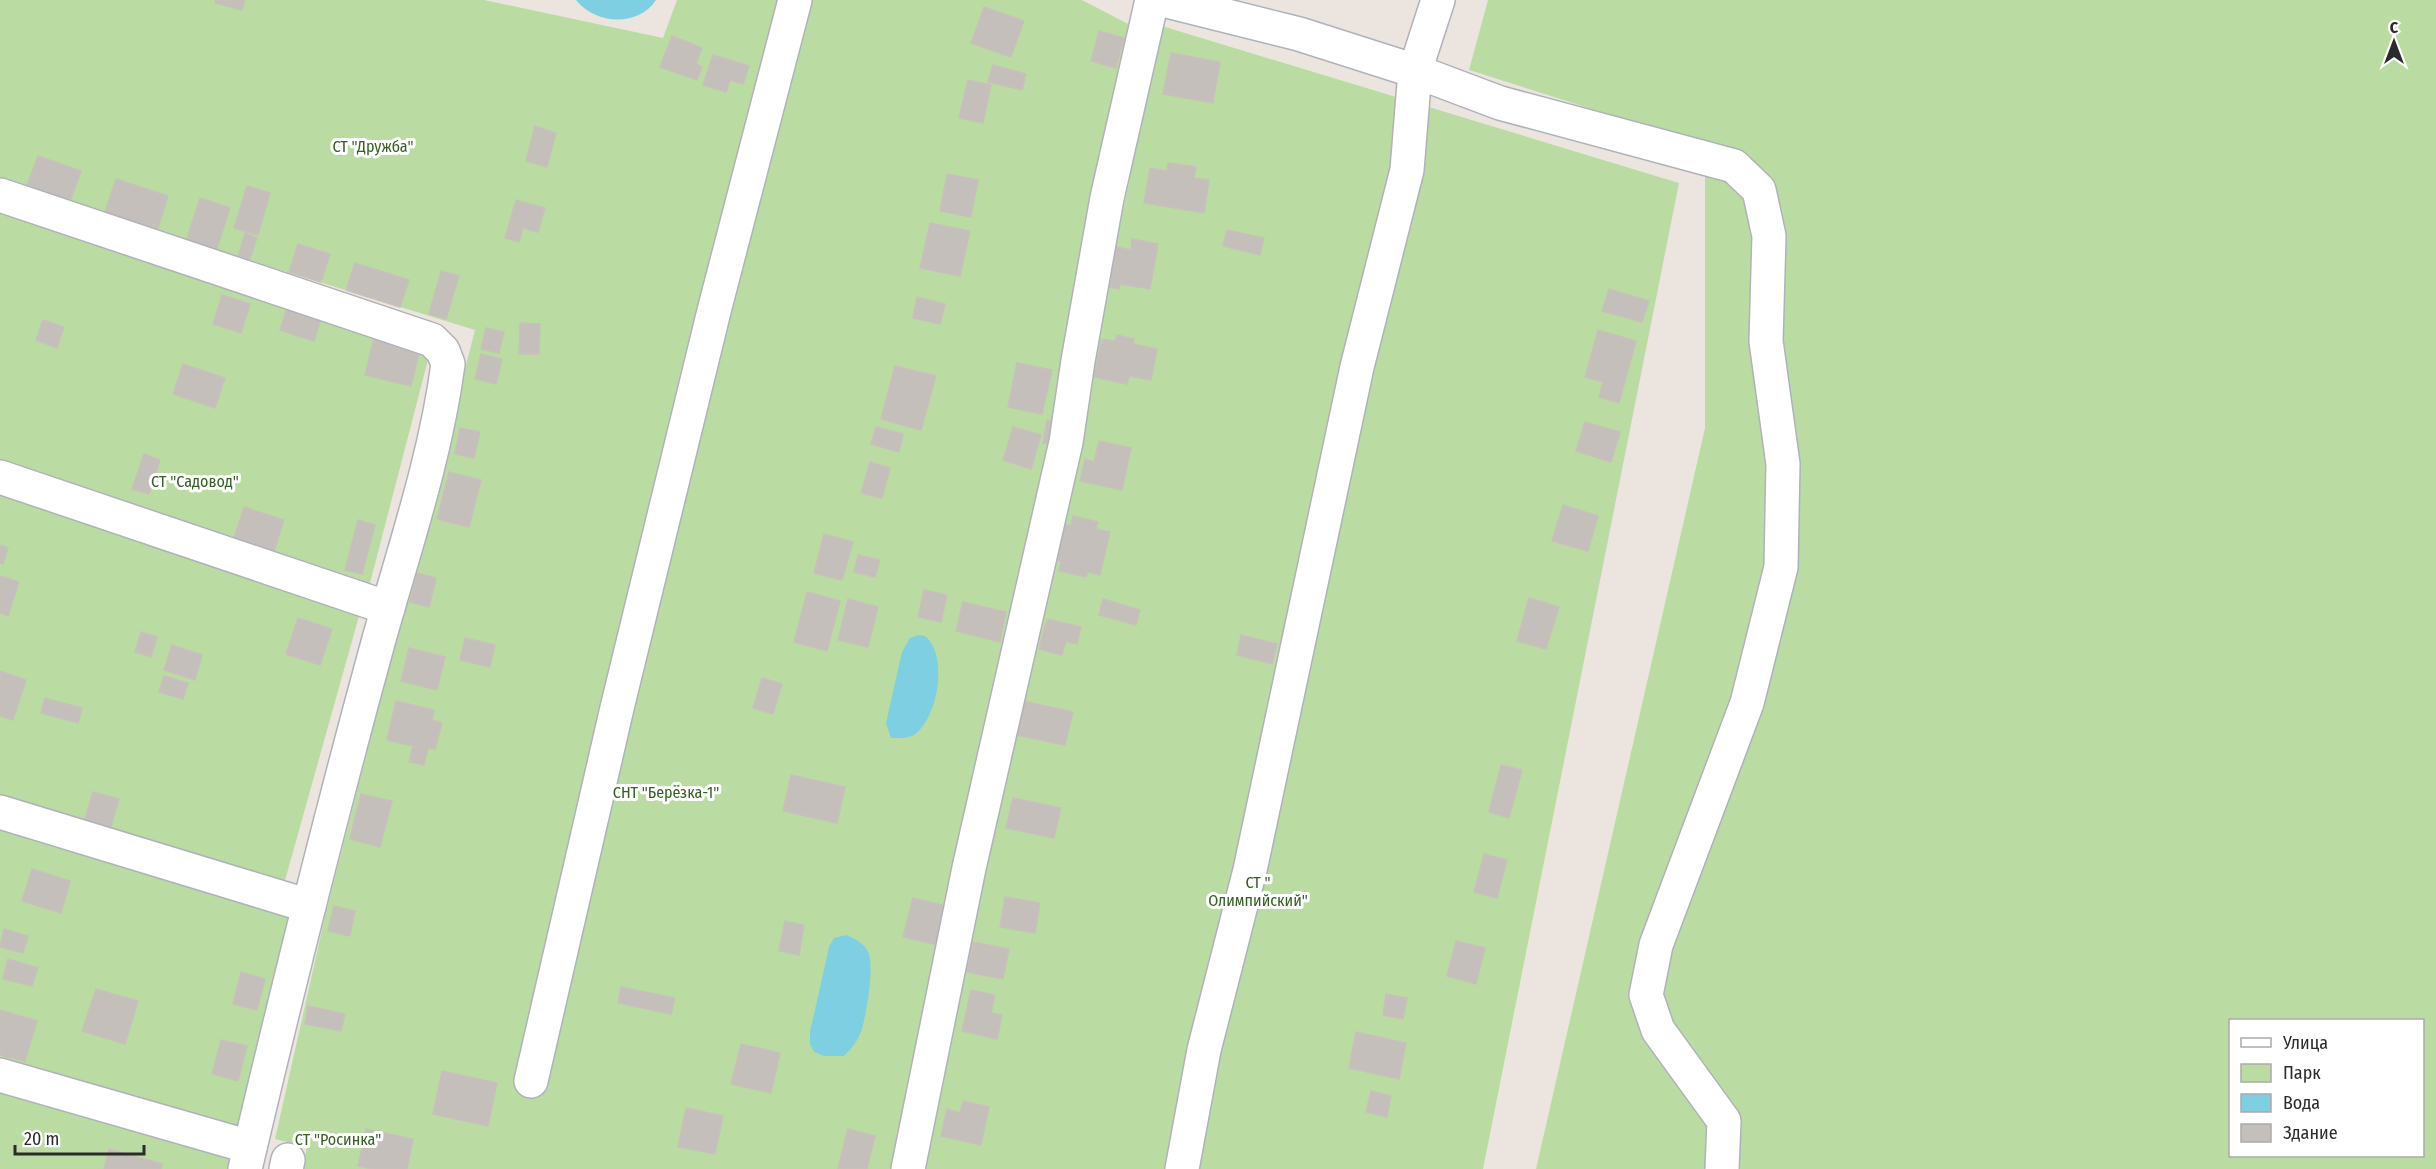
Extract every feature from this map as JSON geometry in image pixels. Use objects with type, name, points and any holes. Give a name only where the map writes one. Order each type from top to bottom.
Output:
[{"type":"lane","points":[[531,1082],[620,696],[714,311],[795,0]]},
{"type":"lane","points":[[908,1169],[969,868],[1066,442],[1107,198],[1152,0]]},
{"type":"lane","points":[[1163,0],[1299,34],[1415,71],[1500,103],[1734,166],[1759,190],[1769,236],[1766,341],[1783,464],[1781,567],[1747,702],[1656,945],[1646,995],[1658,1030],[1724,1121],[1722,1169]]},
{"type":"lane","points":[[1182,1169],[1204,1050],[1250,870],[1357,367],[1407,170],[1415,71],[1438,0]]},
{"type":"lane","points":[[0,195],[432,340],[443,351],[448,364],[433,449],[309,906],[248,1158],[0,1076]]},
{"type":"lane","points":[[0,477],[388,608]]},
{"type":"lane","points":[[0,812],[309,906]]},
{"type":"green space","name":"СНТ \"Берёзка-1\"","points":[[0,0],[484,0],[663,38],[677,0],[1082,0],[1136,28],[894,1169],[302,1169],[307,1147],[275,1139],[326,912],[475,330],[173,237],[0,179]]},
{"type":"green space","points":[[1488,0],[2436,0],[2436,1169],[1536,1169],[1705,428],[1705,145],[1469,70]]},
{"type":"green space","name":"СТ \" Олимпийский\"","points":[[1162,26],[1679,183],[1483,1169],[920,1169]]},
{"type":"green space","name":"СТ \"Садовод\"","points":[[0,208],[429,356],[369,587],[284,884],[295,914],[231,1169],[0,1169]]},
{"type":"water","points":[[576,0],[656,0],[639,15],[617,20],[594,14]]},
{"type":"water","points":[[918,635],[925,636],[932,645],[937,658],[937,687],[934,702],[929,716],[914,735],[905,738],[891,738],[886,723],[902,652],[910,638]]},
{"type":"water","points":[[846,935],[862,944],[868,952],[871,968],[867,1004],[861,1032],[851,1048],[844,1056],[824,1056],[814,1052],[810,1044],[810,1032],[829,947],[834,938]]},
{"type":"building","points":[[216,0],[245,0],[242,10],[215,3]]},
{"type":"building","points":[[984,7],[1024,21],[1011,57],[971,43]]},
{"type":"building","points":[[1099,31],[1124,38],[1116,68],[1091,61]]},
{"type":"building","points":[[672,36],[702,48],[696,64],[702,67],[697,80],[660,67]]},
{"type":"building","points":[[1171,53],[1220,62],[1213,103],[1163,94]]},
{"type":"building","points":[[713,55],[749,66],[743,84],[730,80],[726,92],[703,85]]},
{"type":"building","points":[[993,65],[1026,74],[1022,90],[988,82]]},
{"type":"building","points":[[968,80],[991,85],[983,123],[959,118]]},
{"type":"building","points":[[535,126],[556,133],[547,167],[526,161]]},
{"type":"building","points":[[38,156],[81,171],[69,204],[26,188]]},
{"type":"building","points":[[1168,163],[1196,167],[1194,178],[1209,180],[1204,213],[1144,203],[1150,168],[1167,171]]},
{"type":"building","points":[[947,174],[978,180],[971,217],[940,211]]},
{"type":"building","points":[[116,179],[168,196],[157,231],[104,215]]},
{"type":"building","points":[[247,186],[270,193],[258,235],[234,228]]},
{"type":"building","points":[[200,198],[230,208],[216,251],[186,241]]},
{"type":"building","points":[[516,200],[545,208],[538,232],[523,228],[519,242],[505,238]]},
{"type":"building","points":[[930,223],[970,231],[960,276],[920,268]]},
{"type":"building","points":[[1227,230],[1264,238],[1260,255],[1223,246]]},
{"type":"building","points":[[245,233],[257,238],[249,261],[238,257]]},
{"type":"building","points":[[1132,239],[1158,244],[1150,289],[1120,284],[1119,289],[1109,287],[1116,247],[1131,250]]},
{"type":"building","points":[[298,244],[330,254],[321,282],[289,272]]},
{"type":"building","points":[[355,263],[409,280],[400,307],[346,290]]},
{"type":"building","points":[[441,271],[459,276],[446,319],[429,314]]},
{"type":"building","points":[[1609,289],[1649,301],[1642,322],[1602,311]]},
{"type":"building","points":[[222,295],[250,304],[241,333],[213,324]]},
{"type":"building","points":[[917,297],[945,304],[940,324],[913,318]]},
{"type":"building","points":[[287,308],[321,318],[314,341],[280,330]]},
{"type":"building","points":[[43,320],[64,327],[57,348],[36,340]]},
{"type":"building","points":[[520,323],[540,324],[539,354],[519,354]]},
{"type":"building","points":[[486,328],[504,332],[499,353],[481,349]]},
{"type":"building","points":[[1598,330],[1636,341],[1619,403],[1599,397],[1603,382],[1585,377]]},
{"type":"building","points":[[375,334],[421,345],[411,386],[365,375]]},
{"type":"building","points":[[1117,335],[1134,339],[1133,344],[1157,349],[1151,380],[1129,376],[1127,384],[1094,377],[1102,339],[1115,341]]},
{"type":"building","points":[[481,354],[502,359],[496,384],[475,379]]},
{"type":"building","points":[[1017,363],[1052,370],[1042,414],[1008,407]]},
{"type":"building","points":[[183,364],[225,378],[215,408],[173,394]]},
{"type":"building","points":[[895,366],[936,376],[921,430],[881,419]]},
{"type":"building","points":[[1047,420],[1062,423],[1057,446],[1043,443]]},
{"type":"building","points":[[1585,422],[1620,432],[1611,462],[1576,451]]},
{"type":"building","points":[[876,427],[903,434],[899,452],[871,444]]},
{"type":"building","points":[[1013,427],[1041,435],[1031,469],[1003,460]]},
{"type":"building","points":[[460,428],[480,432],[474,458],[455,454]]},
{"type":"building","points":[[1099,441],[1131,448],[1122,490],[1080,481],[1085,459],[1094,462]]},
{"type":"building","points":[[144,454],[160,460],[149,494],[132,489]]},
{"type":"building","points":[[870,462],[890,468],[882,498],[861,493]]},
{"type":"building","points":[[449,472],[481,480],[469,527],[437,519]]},
{"type":"building","points":[[1563,505],[1598,516],[1588,551],[1552,541]]},
{"type":"building","points":[[244,507],[284,520],[274,551],[234,538]]},
{"type":"building","points":[[1073,516],[1098,522],[1096,529],[1110,532],[1100,575],[1088,572],[1086,577],[1059,571],[1061,561],[1050,558],[1059,523],[1071,526]]},
{"type":"building","points":[[358,520],[375,525],[362,574],[345,570]]},
{"type":"building","points":[[824,534],[853,542],[842,580],[814,573]]},
{"type":"building","points":[[0,545],[8,548],[3,564],[0,563]]},
{"type":"building","points":[[858,555],[880,560],[875,577],[854,572]]},
{"type":"building","points":[[417,573],[436,578],[429,607],[410,602]]},
{"type":"building","points":[[0,576],[19,582],[8,616],[0,613]]},
{"type":"building","points":[[924,590],[947,595],[941,622],[918,617]]},
{"type":"building","points":[[807,592],[840,601],[827,651],[794,642]]},
{"type":"building","points":[[1529,598],[1559,607],[1546,649],[1517,641]]},
{"type":"building","points":[[848,599],[878,607],[868,647],[838,640]]},
{"type":"building","points":[[1103,599],[1140,610],[1136,625],[1099,615]]},
{"type":"building","points":[[963,602],[1006,612],[1000,642],[956,631]]},
{"type":"building","points":[[298,618],[332,629],[320,665],[286,654]]},
{"type":"building","points":[[1047,619],[1081,627],[1077,644],[1066,641],[1062,655],[1039,649]]},
{"type":"building","points":[[141,632],[157,637],[151,657],[135,652]]},
{"type":"building","points":[[1241,635],[1277,644],[1272,664],[1237,655]]},
{"type":"building","points":[[465,638],[495,645],[490,667],[460,660]]},
{"type":"building","points":[[172,645],[202,655],[195,680],[164,670]]},
{"type":"building","points":[[409,648],[445,657],[437,690],[401,681]]},
{"type":"building","points":[[0,671],[26,680],[13,720],[0,716]]},
{"type":"building","points":[[164,676],[188,683],[183,699],[159,692]]},
{"type":"building","points":[[762,678],[782,684],[773,714],[753,708]]},
{"type":"building","points":[[45,698],[82,708],[78,723],[41,713]]},
{"type":"building","points":[[396,701],[434,710],[432,720],[442,723],[435,749],[428,748],[424,765],[409,762],[413,746],[387,740]]},
{"type":"building","points":[[1023,701],[1073,712],[1065,745],[1016,735]]},
{"type":"building","points":[[1501,765],[1522,770],[1509,818],[1489,812]]},
{"type":"building","points":[[791,775],[845,787],[837,823],[783,811]]},
{"type":"building","points":[[93,792],[119,799],[110,829],[84,822]]},
{"type":"building","points":[[361,794],[392,801],[380,847],[350,839]]},
{"type":"building","points":[[1013,798],[1061,808],[1054,838],[1006,828]]},
{"type":"building","points":[[1484,854],[1507,860],[1497,898],[1474,892]]},
{"type":"building","points":[[32,869],[70,881],[61,913],[22,901]]},
{"type":"building","points":[[1005,897],[1040,903],[1035,933],[1000,927]]},
{"type":"building","points":[[913,898],[947,906],[938,945],[903,937]]},
{"type":"building","points":[[334,906],[355,911],[350,936],[328,931]]},
{"type":"building","points":[[785,921],[804,925],[799,955],[779,951]]},
{"type":"building","points":[[4,929],[28,936],[23,953],[0,947]]},
{"type":"building","points":[[1456,941],[1485,948],[1476,984],[1447,976]]},
{"type":"building","points":[[973,942],[1009,949],[1003,979],[967,972]]},
{"type":"building","points":[[8,959],[38,968],[32,986],[3,979]]},
{"type":"building","points":[[241,972],[265,979],[257,1010],[233,1004]]},
{"type":"building","points":[[621,987],[675,998],[671,1014],[618,1003]]},
{"type":"building","points":[[96,989],[138,1001],[125,1044],[82,1031]]},
{"type":"building","points":[[971,990],[995,995],[991,1013],[1002,1015],[997,1039],[962,1031]]},
{"type":"building","points":[[1386,994],[1407,998],[1403,1019],[1383,1015]]},
{"type":"building","points":[[308,1006],[345,1014],[341,1031],[305,1024]]},
{"type":"building","points":[[0,1010],[37,1021],[25,1061],[0,1055]]},
{"type":"building","points":[[1356,1032],[1406,1043],[1399,1079],[1349,1068]]},
{"type":"building","points":[[221,1040],[247,1046],[238,1081],[212,1074]]},
{"type":"building","points":[[741,1044],[780,1053],[771,1093],[731,1084]]},
{"type":"building","points":[[442,1071],[497,1083],[488,1126],[433,1114]]},
{"type":"building","points":[[1371,1091],[1391,1096],[1387,1117],[1366,1112]]},
{"type":"building","points":[[963,1101],[989,1107],[981,1145],[941,1136],[947,1109],[960,1113]]},
{"type":"building","points":[[686,1108],[723,1116],[715,1154],[678,1147]]},
{"type":"building","points":[[366,1129],[413,1139],[407,1169],[373,1169],[358,1166]]},
{"type":"building","points":[[848,1129],[875,1136],[867,1169],[838,1168]]},
{"type":"building","points":[[109,1149],[162,1164],[161,1169],[104,1169]]},
{"type":"park label","name":"СТ \"Дружба\"","points":[[373,146]]},
{"type":"park label","name":"СТ \"Росинка\"","points":[[338,1139]]}]
